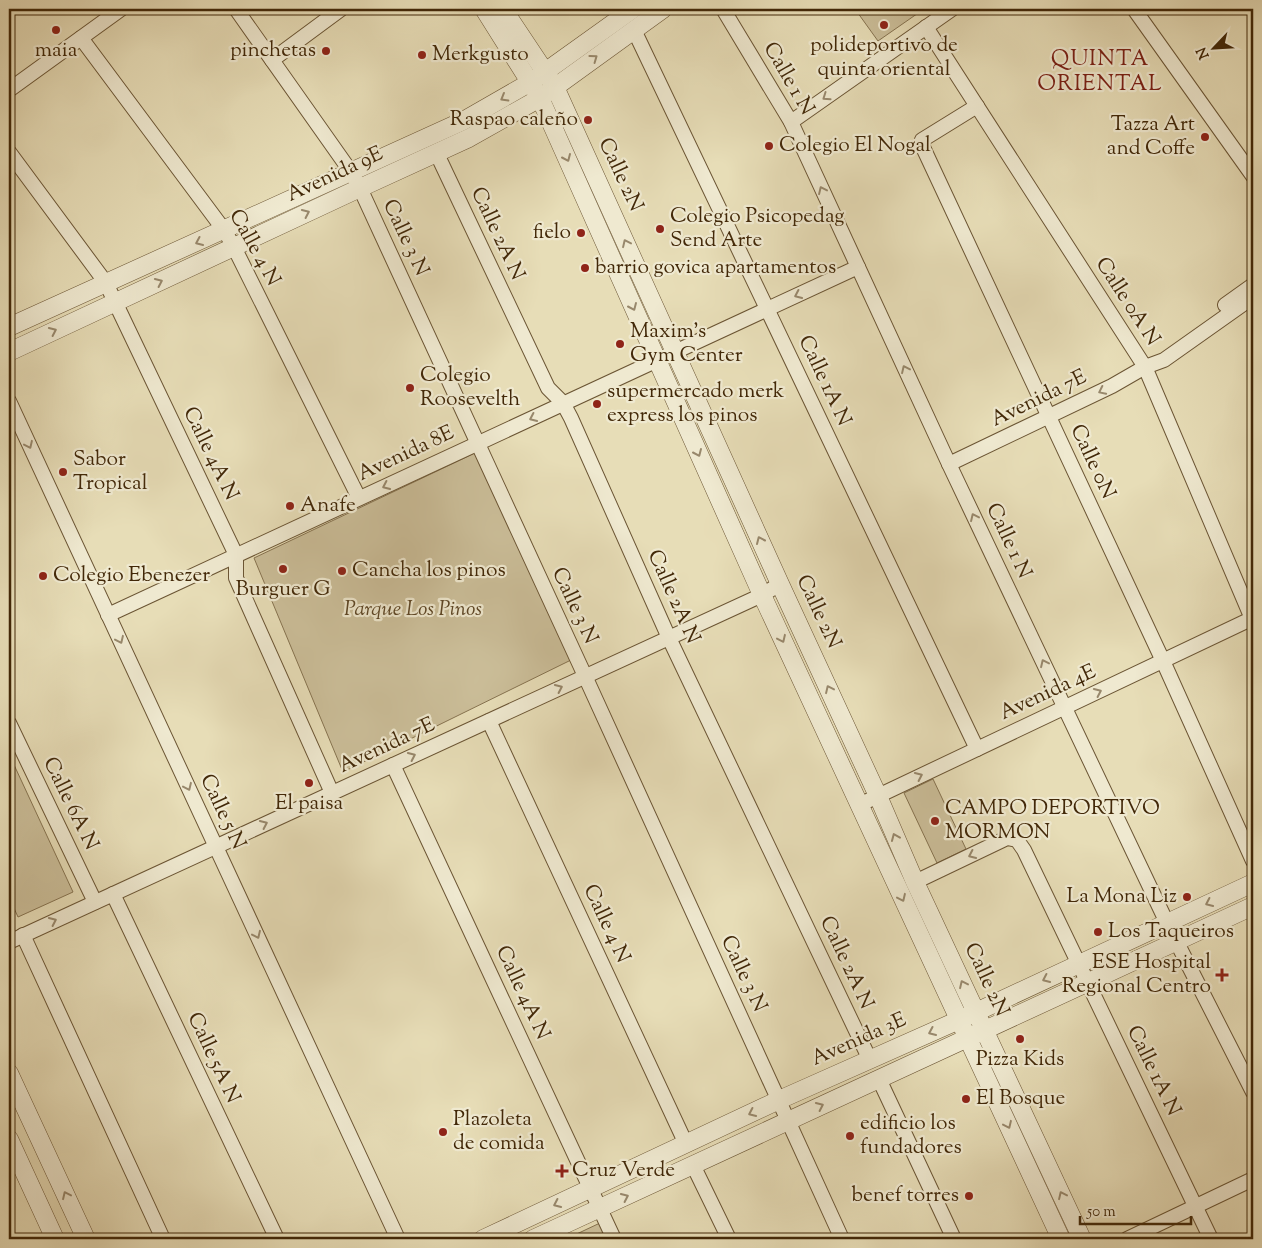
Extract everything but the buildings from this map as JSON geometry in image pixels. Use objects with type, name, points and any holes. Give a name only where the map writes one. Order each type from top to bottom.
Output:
[{"type":"street","points":[[9,90],[121,9]]},
{"type":"street","name":"Calle 3 N","points":[[236,9],[351,172],[360,188],[842,1239]]},
{"type":"street","points":[[272,60],[341,9]]},
{"type":"street","name":"Calle 2N","points":[[484,9],[540,98],[762,595],[1061,1239]]},
{"type":"street","name":"Calle 2N","points":[[503,9],[555,87],[878,796],[915,882],[1082,1239]]},
{"type":"street","name":"Avenida 9E","points":[[9,327],[464,121],[531,82],[633,9]]},
{"type":"street","name":"Avenida 9E","points":[[9,352],[469,138],[540,98],[663,9]]},
{"type":"street","name":"Calle 1 N","points":[[723,9],[791,122],[949,464],[1176,942],[1253,1092]]},
{"type":"street","points":[[791,122],[952,9]]},
{"type":"street","points":[[1134,9],[1253,176]]},
{"type":"street","name":"Calle 0A N","points":[[926,27],[1145,367],[1253,619]]},
{"type":"street","name":"Calle 1A N","points":[[634,30],[977,749]]},
{"type":"street","name":"Calle 4 N","points":[[81,38],[224,230],[359,498]]},
{"type":"street","name":"Calle 0N","points":[[977,106],[922,140],[921,143],[1163,661],[1253,861]]},
{"type":"street","name":"Calle 4A N","points":[[9,152],[106,284],[236,555],[236,578],[332,793]]},
{"type":"street","name":"Calle 2A N","points":[[437,154],[548,388],[564,404],[669,638],[870,1060]]},
{"type":"street","name":"Avenida 8E","points":[[108,615],[858,267]]},
{"type":"street","name":"Avenida 7E","points":[[1145,367],[1159,352],[1253,285]]},
{"type":"street","name":"Avenida 7E","points":[[949,464],[1112,386],[1145,367],[1164,360],[1253,297]]},
{"type":"street","name":"Calle 5 N","points":[[9,401],[398,1239]]},
{"type":"street","name":"Avenida 7E","points":[[9,942],[762,595],[780,584]]},
{"type":"street","name":"Avenida 4E","points":[[859,805],[1253,619]]},
{"type":"street","name":"Calle 4 N","points":[[489,720],[686,1144]]},
{"type":"street","name":"Calle 6A N","points":[[9,723],[95,902]]},
{"type":"street","name":"Calle 4A N","points":[[393,765],[614,1239]]},
{"type":"street","name":"Calle 1A N","points":[[915,882],[1007,838],[1017,840],[1024,850],[1080,964],[1212,1239]]},
{"type":"street","name":"Avenida 3E","points":[[483,1239],[779,1100],[959,1020],[1253,883]]},
{"type":"street","name":"Calle 5A N","points":[[113,894],[277,1239]]},
{"type":"street","name":"Avenida 3E","points":[[533,1239],[1253,906]]},
{"type":"street","points":[[23,935],[163,1239]]},
{"type":"street","points":[[9,1073],[86,1239]]},
{"type":"street","points":[[879,1079],[954,1239]]},
{"type":"street","points":[[9,1139],[55,1239]]},
{"type":"street","points":[[693,1165],[729,1239]]},
{"type":"street","points":[[1127,1239],[1253,1179]]},
{"type":"green space","name":"polideportivo de quinta oriental","points":[[855,9],[924,9],[878,41]]},
{"type":"green space","name":"Parque Los Pinos","points":[[475,453],[571,660],[343,772],[254,558]]},
{"type":"green space","points":[[9,754],[73,892],[18,917],[9,897]]},
{"type":"green space","name":"CAMPO DEPORTIVO MORMON","points":[[933,779],[966,849],[937,863],[904,793]]},
{"type":"green space","points":[[600,1223],[608,1239],[566,1239]]},
{"type":"place","name":"polideportivo de quinta oriental","points":[[884,25]]},
{"type":"place","name":"maia","points":[[56,30]]},
{"type":"place","name":"pinchetas","points":[[326,51]]},
{"type":"place","name":"Merkgusto","points":[[422,55]]},
{"type":"place","name":"Raspao caleño","points":[[588,120]]},
{"type":"place","name":"Tazza Art and Coffe","points":[[1205,137]]},
{"type":"place","name":"Colegio El Nogal","points":[[769,146]]},
{"type":"place","name":"Colegio Psicopedag Send Arte","points":[[660,229]]},
{"type":"place","name":"fielo","points":[[581,233]]},
{"type":"place","name":"barrio govica apartamentos","points":[[585,268]]},
{"type":"place","name":"Maxim's Gym Center","points":[[620,344]]},
{"type":"place","name":"Colegio Roosevelth","points":[[410,388]]},
{"type":"place","name":"supermercado merk express los pinos","points":[[597,404]]},
{"type":"place","name":"Sabor Tropical","points":[[63,472]]},
{"type":"place","name":"Anafe","points":[[290,506]]},
{"type":"place","name":"Burguer G","points":[[283,569]]},
{"type":"place","name":"Cancha los pinos","points":[[342,571]]},
{"type":"place","name":"Colegio Ebenezer","points":[[43,576]]},
{"type":"place","name":"El paisa","points":[[309,783]]},
{"type":"place","name":"CAMPO DEPORTIVO MORMON","points":[[935,821]]},
{"type":"place","name":"La Mona Liz","points":[[1187,897]]},
{"type":"place","name":"Los Taqueiros","points":[[1098,932]]},
{"type":"place","name":"ESE Hospital Regional Centro","points":[[1222,975]]},
{"type":"place","name":"Pizza Kids","points":[[1020,1039]]},
{"type":"place","name":"El Bosque","points":[[966,1099]]},
{"type":"place","name":"Plazoleta de comida","points":[[443,1132]]},
{"type":"place","name":"edificio los fundadores","points":[[850,1136]]},
{"type":"place","name":"Cruz Verde","points":[[562,1171]]},
{"type":"place","name":"benef torres","points":[[969,1196]]},
{"type":"district","name":"QUINTA ORIENTAL","points":[[1100,72]]}]
